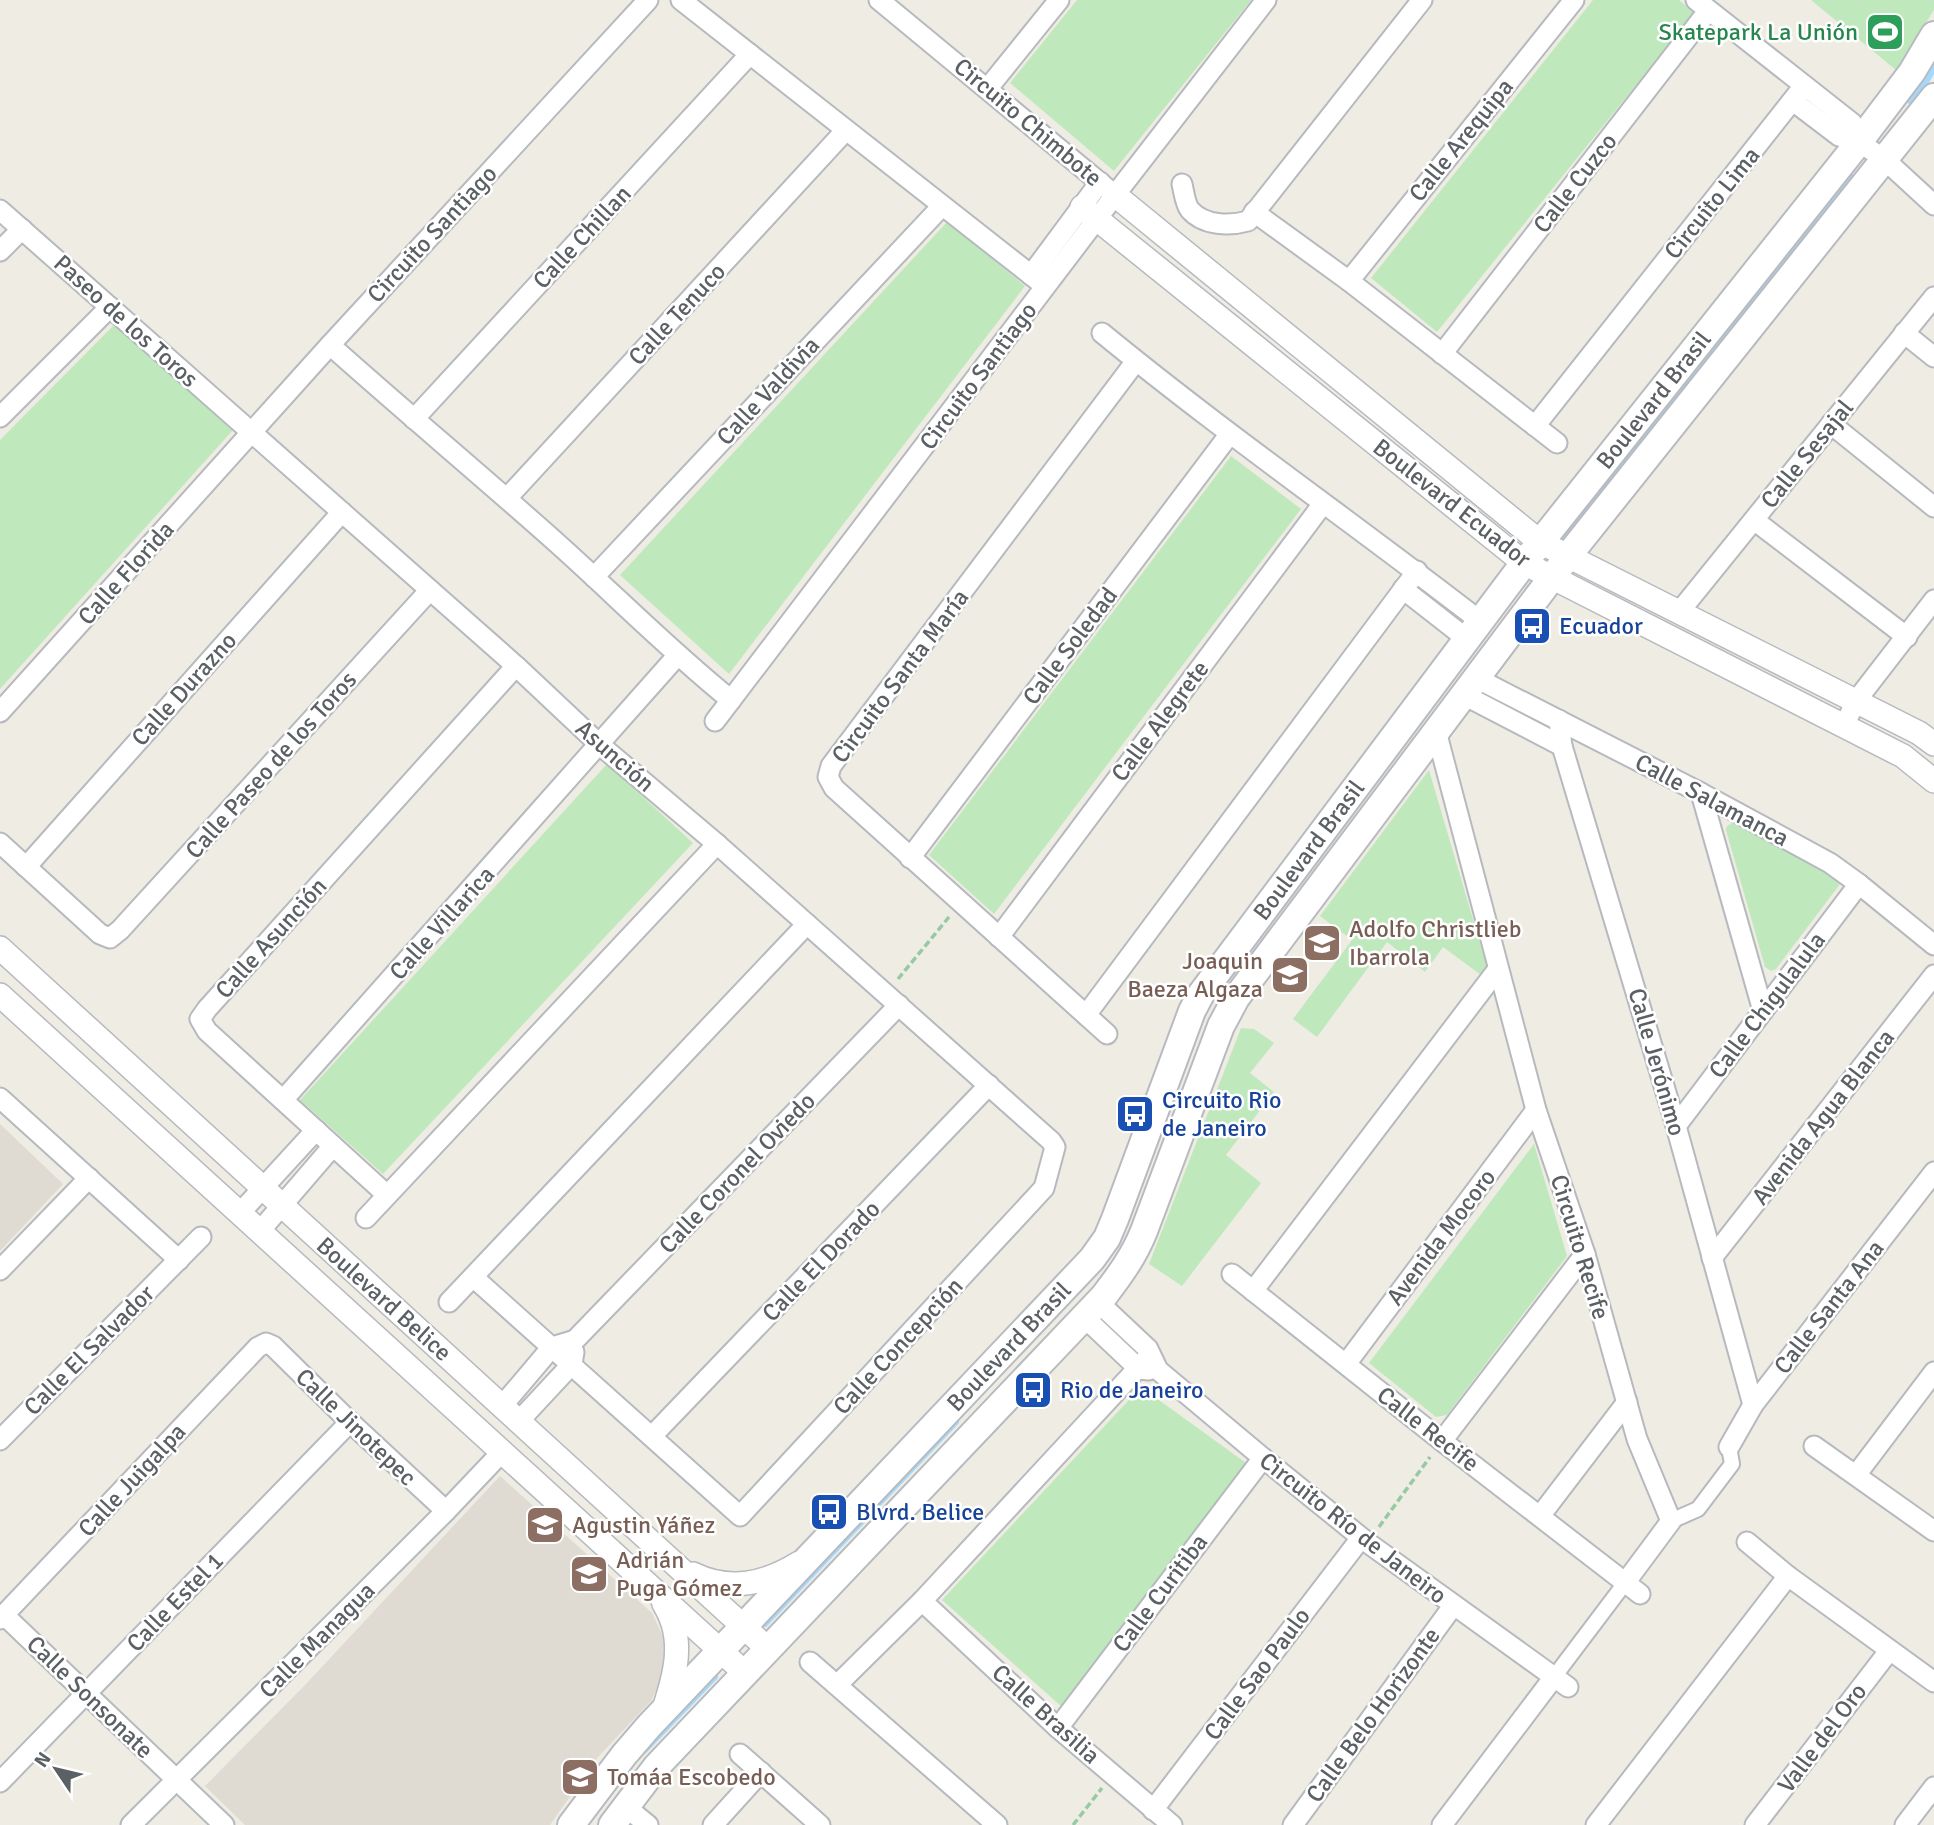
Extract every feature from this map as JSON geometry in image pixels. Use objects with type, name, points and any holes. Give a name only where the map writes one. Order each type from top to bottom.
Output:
[{"type":"main road","name":"Boulevard Brasil","points":[[571,1825],[624,1755],[663,1712],[1092,1259],[1107,1238],[1115,1219],[1192,1011],[1201,994],[1532,553],[1859,142],[1912,72],[1934,36]]},
{"type":"main road","name":"Boulevard Brasil","points":[[619,1816],[656,1766],[1091,1310],[1135,1255],[1226,1013],[1560,567],[1934,97]]},
{"type":"street","name":"Circuito Santiago","points":[[252,433],[648,0]]},
{"type":"street","name":"Circuito Santiago","points":[[681,0],[1038,281],[715,721]]},
{"type":"street","points":[[988,88],[1059,0]]},
{"type":"street","name":"Circuito Chimbote","points":[[888,3],[1107,188],[1266,0]]},
{"type":"street","points":[[1182,184],[1189,209],[1200,218],[1233,225],[1248,221],[1422,0]]},
{"type":"street","name":"Calle Arequipa","points":[[1349,281],[1574,0]]},
{"type":"street","points":[[1702,6],[1798,94],[1839,136],[1859,142],[1884,159],[1934,205]]},
{"type":"street","name":"Calle Cuzco","points":[[1442,354],[1702,6]]},
{"type":"street","name":"Calle Chillan","points":[[414,419],[750,54]]},
{"type":"street","name":"Circuito Lima","points":[[1535,426],[1798,94]]},
{"type":"street","name":"Calle Tenuco","points":[[507,498],[846,130]]},
{"type":"street","points":[[1038,281],[1107,188]]},
{"type":"street","name":"Boulevard Ecuador","points":[[1107,188],[1532,553]]},
{"type":"street","name":"Calle Valdivia","points":[[594,577],[942,206]]},
{"type":"street","name":"Paseo de los Toros","points":[[0,210],[252,433]]},
{"type":"street","points":[[1254,212],[1349,281],[1557,443]]},
{"type":"street","name":"Boulevard Ecuador","points":[[1089,213],[1532,553],[1903,756],[1934,781]]},
{"type":"street","points":[[0,251],[22,229]]},
{"type":"street","name":"Calle Sesajal","points":[[1680,611],[1934,296]]},
{"type":"street","points":[[0,417],[110,307]]},
{"type":"street","points":[[1102,333],[1229,435],[1322,505],[1417,571],[1474,630]]},
{"type":"street","points":[[1904,333],[1934,358]]},
{"type":"street","points":[[330,345],[507,498],[677,656],[731,700]]},
{"type":"street","name":"Circuito Santa María","points":[[1107,1034],[834,788],[828,777],[831,766],[1136,361]]},
{"type":"street","points":[[1831,424],[1934,507]]},
{"type":"street","points":[[252,433],[516,666]]},
{"type":"street","name":"Calle Florida","points":[[0,712],[252,433]]},
{"type":"street","name":"Calle Soledad","points":[[910,858],[1229,435]]},
{"type":"street","name":"Calle Alegrete","points":[[999,937],[1322,505]]},
{"type":"street","name":"Calle Durazno","points":[[26,867],[342,512]]},
{"type":"street","points":[[1754,520],[1907,637]]},
{"type":"street","name":"Boulevard Ecuador","points":[[1560,567],[1680,611],[1919,733],[1934,744]]},
{"type":"street","points":[[1086,1015],[1417,571]]},
{"type":"street","points":[[1404,589],[1474,630]]},
{"type":"street","name":"Calle Paseo de los Toros","points":[[26,867],[100,934],[110,938],[130,920],[430,590]]},
{"type":"street","points":[[1844,726],[1856,701],[1934,600]]},
{"type":"street","name":"Calle Villarica","points":[[283,1100],[677,656]]},
{"type":"street","name":"Asunción","points":[[516,666],[600,745],[717,844]]},
{"type":"street","name":"Calle Asunción","points":[[387,1195],[207,1031],[200,1019],[516,666]]},
{"type":"street","points":[[1470,686],[1562,746]]},
{"type":"street","name":"Calle Salamanca","points":[[1470,686],[1559,720],[1830,863],[1934,945]]},
{"type":"street","name":"Calle Jerónimo","points":[[1559,720],[1562,746],[1676,1126],[1753,1405]]},
{"type":"street","name":"Circuito Recife","points":[[1436,731],[1536,1110],[1585,1254],[1637,1439],[1671,1521]]},
{"type":"street","points":[[1701,793],[1763,1010]]},
{"type":"street","points":[[0,843],[26,867]]},
{"type":"street","points":[[366,1218],[717,844]]},
{"type":"street","name":"Calle Concepción","points":[[473,1277],[740,1516],[1044,1188],[1055,1147],[1051,1141],[717,844]]},
{"type":"street","name":"Calle Chigulalula","points":[[1676,1126],[1859,884]]},
{"type":"street","points":[[449,1302],[807,924]]},
{"type":"street","name":"Boulevard Belice","points":[[0,948],[768,1649]]},
{"type":"street","points":[[1253,1291],[1498,970]]},
{"type":"street","name":"Avenida Agua Blanca","points":[[1712,1258],[1934,975]]},
{"type":"street","name":"Boulevard Belice","points":[[0,995],[746,1673]]},
{"type":"street","name":"Calle Coronel Oviedo","points":[[552,1347],[575,1340],[892,999]]},
{"type":"street","name":"Calle El Dorado","points":[[652,1436],[989,1086]]},
{"type":"street","points":[[0,1098],[179,1260]]},
{"type":"street","name":"Avenida Mocoro","points":[[1346,1364],[1536,1110]]},
{"type":"street","points":[[239,1214],[316,1130]]},
{"type":"street","points":[[259,1232],[333,1146]]},
{"type":"street","name":"Calle Santa Ana","points":[[1729,1447],[1753,1405],[1934,1172]]},
{"type":"street","points":[[0,1270],[89,1178]]},
{"type":"street","name":"Calle El Salvador","points":[[0,1440],[201,1237]]},
{"type":"street","points":[[1442,1441],[1585,1254]]},
{"type":"street","name":"Calle Recife","points":[[1232,1274],[1632,1588]]},
{"type":"street","name":"Circuito Río de Janeiro","points":[[1091,1310],[1149,1365],[1364,1540],[1561,1682]]},
{"type":"street","points":[[510,1414],[572,1364],[575,1340]]},
{"type":"street","name":"Calle Jinotepec","points":[[267,1343],[446,1511]]},
{"type":"street","name":"Calle Juigalpa","points":[[2,1617],[258,1347],[267,1343]]},
{"type":"street","points":[[510,1414],[552,1347]]},
{"type":"street","points":[[836,1685],[922,1601],[1149,1365]]},
{"type":"street","points":[[1856,1475],[1934,1372]]},
{"type":"street","points":[[1539,1516],[1627,1402]]},
{"type":"street","name":"Calle Estel 1","points":[[0,1782],[350,1423]]},
{"type":"street","points":[[1814,1446],[1934,1531]]},
{"type":"street","points":[[1442,1825],[1561,1682],[1632,1588],[1671,1521],[1699,1509],[1732,1464],[1729,1447]]},
{"type":"street","name":"Calle Managua","points":[[131,1825],[501,1453]]},
{"type":"street","name":"Calle Curitiba","points":[[1058,1728],[1263,1458]]},
{"type":"street","name":"Calle Sao Paulo","points":[[1153,1810],[1364,1540]]},
{"type":"street","points":[[1747,1542],[1788,1576],[1934,1682]]},
{"type":"street","points":[[676,1565],[696,1576],[718,1583],[740,1585],[763,1581],[811,1556]]},
{"type":"street","points":[[1596,1825],[1788,1576]]},
{"type":"street","points":[[657,1593],[670,1612],[676,1632],[676,1671],[663,1712]]},
{"type":"street","name":"Calle Brasilia","points":[[922,1601],[1058,1728],[1172,1825]]},
{"type":"street","name":"Calle Belo Horizonte","points":[[1293,1825],[1453,1606]]},
{"type":"street","name":"Calle Sonsonate","points":[[2,1617],[224,1825]]},
{"type":"street","name":"Valle del Oro","points":[[1755,1825],[1889,1651]]},
{"type":"street","points":[[810,1662],[997,1825]]},
{"type":"street","points":[[740,1754],[820,1825]]},
{"type":"street","points":[[713,1825],[761,1772]]},
{"type":"street","points":[[1905,1825],[1934,1787]]},
{"type":"street","points":[[619,1816],[648,1825]]},
{"type":"path","points":[[892,999],[961,903]]},
{"type":"path","points":[[1364,1540],[1442,1441]]},
{"type":"path","points":[[1073,1825],[1113,1775]]},
{"type":"shaded area","points":[[0,1124],[63,1184],[0,1251]]},
{"type":"shaded area","points":[[500,1476],[652,1613],[666,1643],[663,1677],[651,1701],[598,1757],[550,1825],[245,1825],[205,1786],[306,1684]]},
{"type":"green space","points":[[1077,0],[1251,0],[1114,171],[1010,83]]},
{"type":"green space","points":[[1593,0],[1679,0],[1694,13],[1437,332],[1371,278]]},
{"type":"green space","name":"Skatepark La Unión","points":[[1811,0],[1934,0],[1934,10],[1896,70]]},
{"type":"green space","points":[[947,222],[1025,286],[729,674],[620,575]]},
{"type":"green space","points":[[115,324],[233,430],[0,689],[0,440]]},
{"type":"green space","points":[[1231,456],[1301,509],[994,914],[929,855]]},
{"type":"green space","points":[[607,764],[693,843],[383,1174],[300,1100]]},
{"type":"green space","points":[[1429,770],[1487,967],[1481,975],[1443,947],[1425,972],[1387,942],[1317,1037],[1293,1019],[1352,940],[1320,916]]},
{"type":"green space","points":[[1732,823],[1820,869],[1840,884],[1776,969],[1771,971],[1765,967],[1726,830]]},
{"type":"green space","points":[[1241,1028],[1254,1029],[1274,1043],[1250,1073],[1274,1092],[1226,1155],[1261,1183],[1182,1286],[1149,1264]]},
{"type":"green space","points":[[1534,1144],[1567,1256],[1447,1415],[1436,1417],[1369,1363]]},
{"type":"green space","points":[[1141,1387],[1246,1463],[1062,1707],[942,1600]]},
{"type":"waterway","points":[[1910,101],[1934,68]]},
{"type":"waterway","points":[[1563,536],[1850,176]]},
{"type":"waterway","points":[[765,1624],[956,1422]]},
{"type":"waterway","points":[[644,1751],[715,1677]]},
{"type":"place","name":"Skatepark La Unión","points":[[1885,32]]},
{"type":"place","name":"Ecuador","points":[[1532,626]]},
{"type":"place","name":"Adolfo Christlieb Ibarrola","points":[[1322,943]]},
{"type":"place","name":"Joaquin Baeza Algaza","points":[[1290,975]]},
{"type":"place","name":"Circuito Rio de Janeiro","points":[[1135,1114]]},
{"type":"place","name":"Rio de Janeiro","points":[[1033,1390]]},
{"type":"place","name":"Blvrd. Belice","points":[[829,1512]]},
{"type":"place","name":"Agustin Yáñez","points":[[545,1525]]},
{"type":"place","name":"Adrián Puga Gómez","points":[[589,1574]]},
{"type":"place","name":"Tomáa Escobedo","points":[[580,1777]]}]
